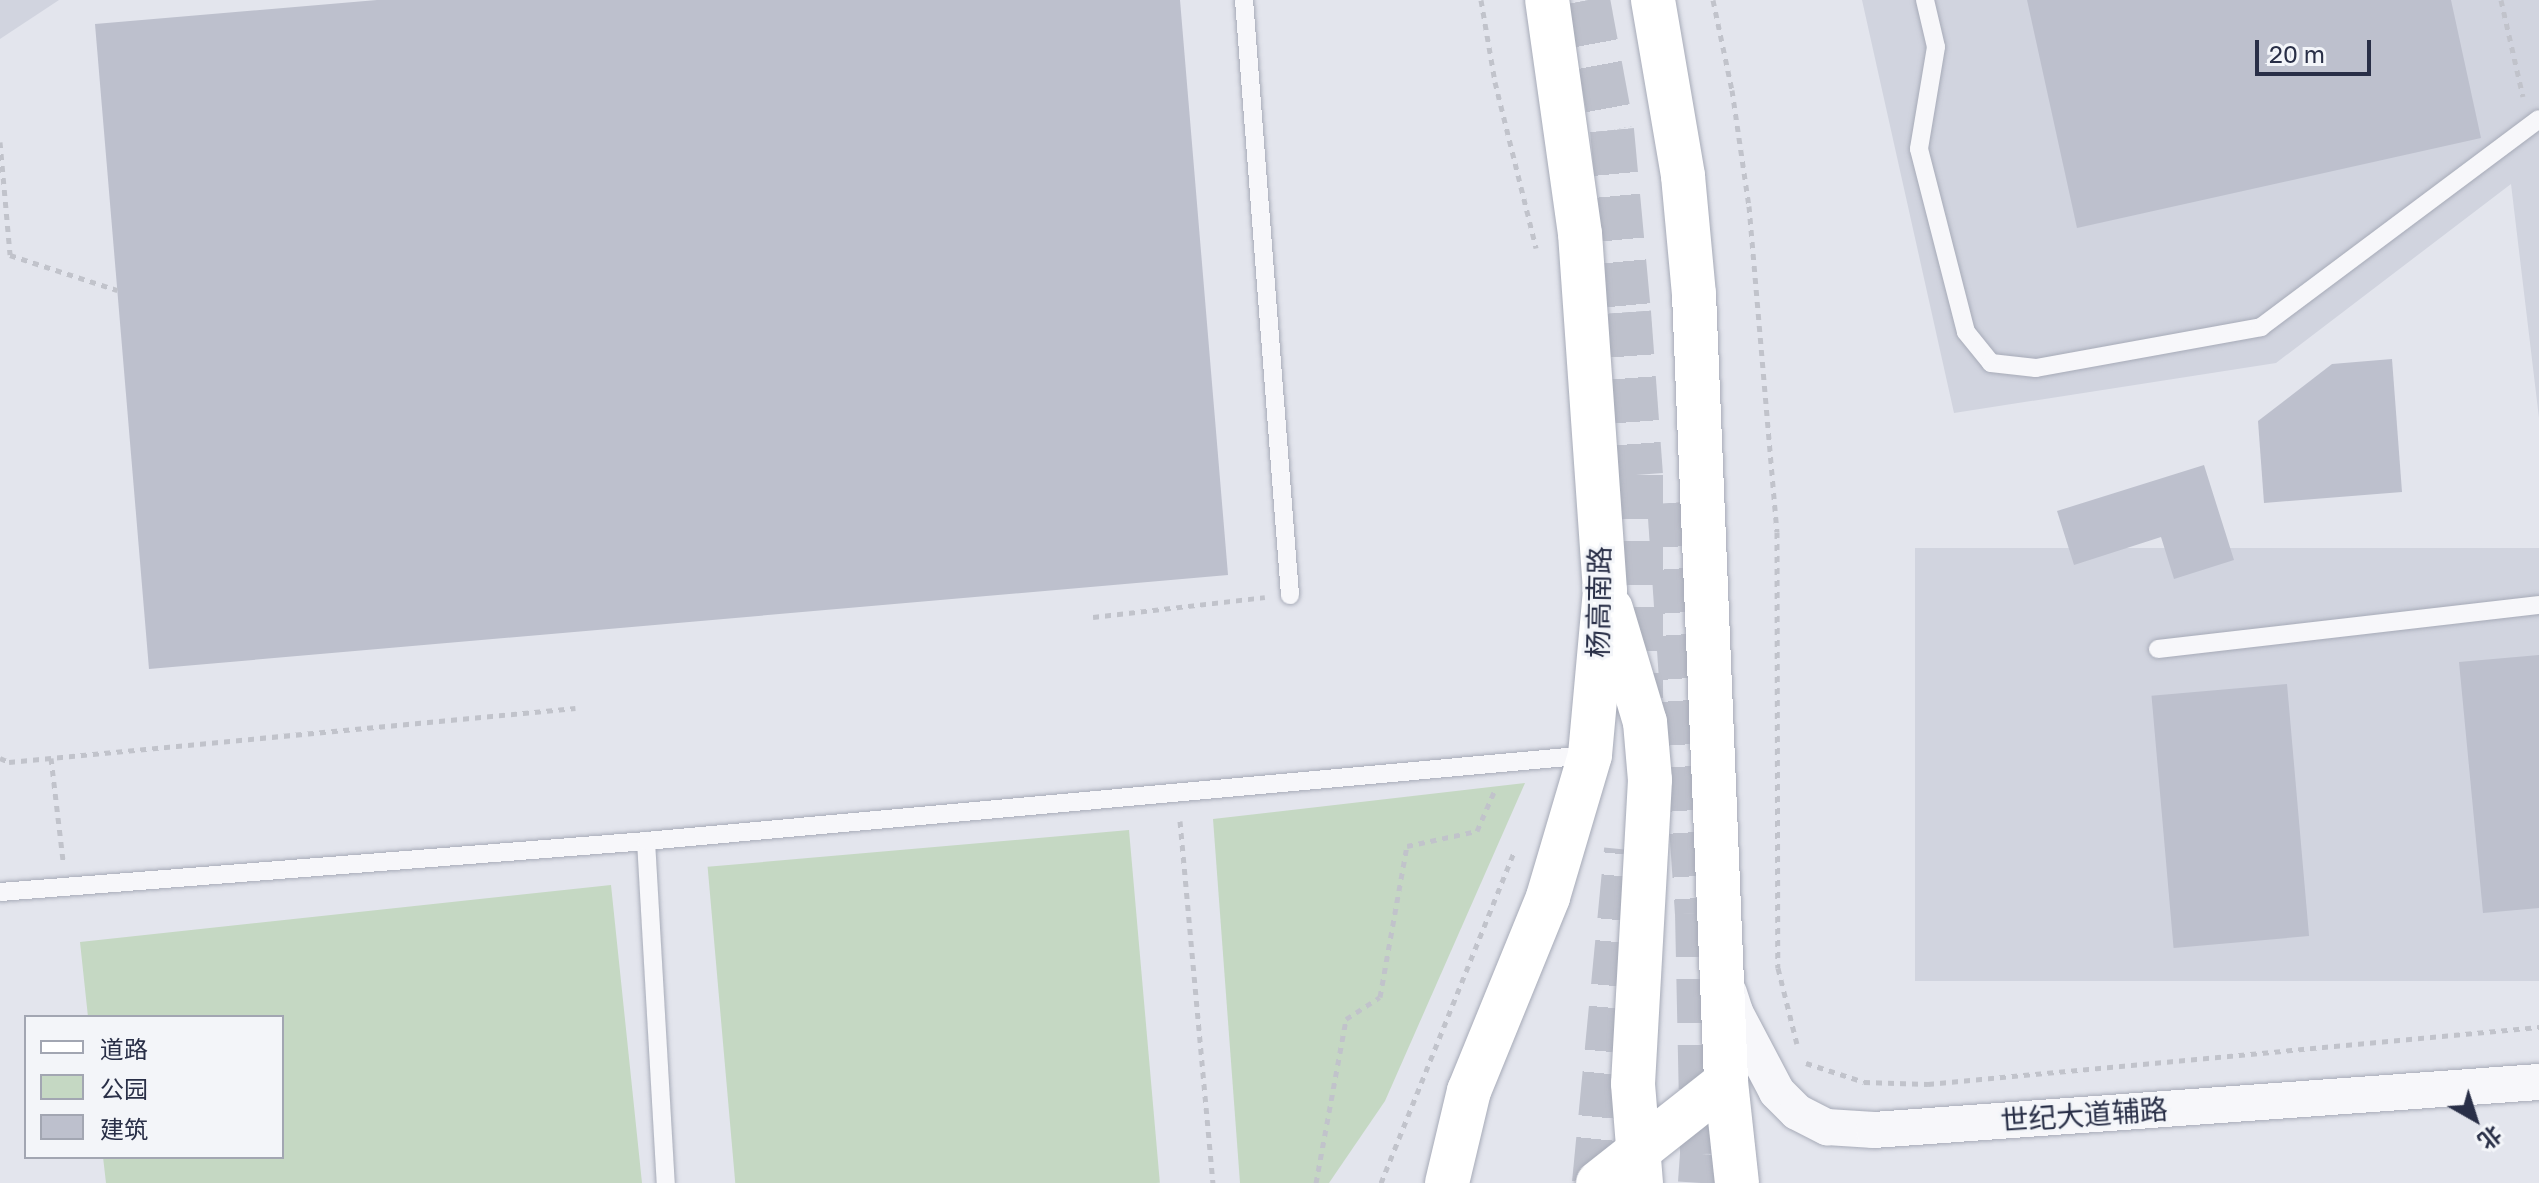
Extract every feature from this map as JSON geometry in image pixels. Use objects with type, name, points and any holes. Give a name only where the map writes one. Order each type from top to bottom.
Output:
[{"type":"main road","name":"杨高南路","points":[[1447,1183],[1469,1091],[1548,897],[1590,755],[1605,591],[1580,234],[1547,0]]},
{"type":"main road","points":[[1653,0],[1683,176],[1694,294],[1726,1082],[1737,1183]]},
{"type":"main road","points":[[1605,591],[1645,722],[1650,780],[1633,1084],[1639,1166]]},
{"type":"main road","points":[[1598,1183],[1639,1166],[1726,1082]]},
{"type":"street","name":"世纪大道辅路","points":[[1722,969],[1735,1012],[1777,1092],[1797,1112],[1827,1127],[1874,1130],[2539,1082]]},
{"type":"lane","points":[[1244,0],[1290,595]]},
{"type":"lane","points":[[1925,0],[1936,47],[1919,149],[1966,332],[1991,363],[2036,368],[2261,327],[2534,123]]},
{"type":"lane","points":[[2158,649],[2539,605]]},
{"type":"lane","points":[[0,892],[646,841],[1590,755]]},
{"type":"lane","points":[[646,841],[666,1183]]},
{"type":"path","points":[[1481,0],[1495,82],[1537,252]]},
{"type":"path","points":[[1713,0],[1732,90],[1749,206],[1777,532],[1778,968],[1798,1048]]},
{"type":"path","points":[[2501,0],[2534,123]]},
{"type":"path","points":[[0,142],[10,255],[117,290]]},
{"type":"path","points":[[1093,617],[1290,595]]},
{"type":"path","points":[[0,758],[9,762],[575,708]]},
{"type":"path","points":[[51,758],[67,887]]},
{"type":"path","points":[[1316,1183],[1346,1019],[1380,997],[1407,846],[1477,831],[1508,762]]},
{"type":"path","points":[[1178,792],[1213,1183]]},
{"type":"path","points":[[1381,1183],[1521,837]]},
{"type":"path","points":[[1802,1061],[1864,1082],[1928,1084],[2539,1027]]},
{"type":"shaded area","points":[[0,0],[59,0],[0,39]]},
{"type":"shaded area","points":[[1862,0],[2539,0],[2539,418],[2511,184],[2276,363],[1954,413]]},
{"type":"shaded area","points":[[1915,548],[2539,548],[2539,981],[1915,981]]},
{"type":"green space","points":[[1525,783],[1385,1101],[1329,1183],[1240,1183],[1213,819]]},
{"type":"green space","points":[[1129,830],[1160,1183],[735,1183],[708,867]]},
{"type":"green space","points":[[611,885],[642,1183],[106,1183],[103,1159],[284,1159],[284,1015],[88,1015],[80,942]]},
{"type":"building","points":[[377,0],[1180,0],[1228,575],[149,669],[95,24]]},
{"type":"building","points":[[2027,0],[2451,0],[2481,138],[2077,228]]},
{"type":"building","points":[[2392,359],[2402,492],[2264,503],[2258,421],[2332,364]]},
{"type":"building","points":[[2204,465],[2234,560],[2174,579],[2161,537],[2074,565],[2057,511]]},
{"type":"building","points":[[2539,655],[2539,908],[2483,913],[2459,662]]},
{"type":"building","points":[[2287,684],[2309,936],[2174,948],[2152,696]]},
{"type":"tunnel","points":[[1588,0],[1612,130],[1629,312],[1641,475],[1641,698]]},
{"type":"tunnel","points":[[1669,503],[1697,913],[1700,1183]]},
{"type":"tunnel","points":[[1594,1183],[1626,850]]}]
